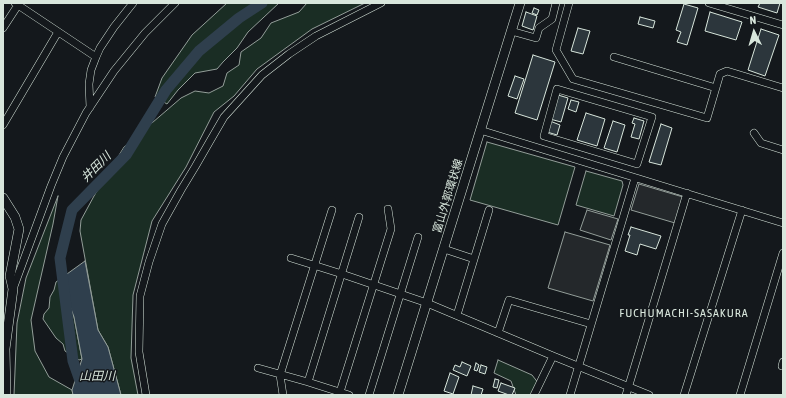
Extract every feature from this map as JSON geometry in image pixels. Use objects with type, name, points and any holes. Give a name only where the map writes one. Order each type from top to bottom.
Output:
[{"type":"main road","name":"富山外郭環状線","points":[[398,395],[520,3]]},
{"type":"main road","points":[[3,198],[15,217],[18,229],[10,276],[13,290],[6,349],[6,395]]},
{"type":"street","points":[[90,107],[88,84],[96,57],[100,48],[114,27],[133,3]]},
{"type":"street","points":[[13,290],[63,157],[90,107],[114,71],[145,33],[175,3]]},
{"type":"street","points":[[146,395],[139,352],[140,296],[149,262],[162,224],[210,140],[224,117],[262,75],[289,54],[316,36],[382,3]]},
{"type":"street","points":[[511,31],[536,38],[539,28],[552,19],[556,3]]},
{"type":"street","points":[[569,3],[556,50],[573,79],[707,118],[720,74],[727,71],[783,88]]},
{"type":"street","points":[[709,3],[783,25]]},
{"type":"street","points":[[3,28],[16,4],[96,57]]},
{"type":"street","points":[[3,125],[58,32]]},
{"type":"street","points":[[614,57],[716,88]]},
{"type":"street","points":[[557,89],[611,104],[652,117],[637,164],[544,136],[557,89]]},
{"type":"street","points":[[611,104],[615,91]]},
{"type":"street","points":[[480,130],[783,223]]},
{"type":"street","points":[[754,133],[761,143],[783,150]]},
{"type":"street","points":[[570,395],[635,178]]},
{"type":"street","points":[[626,395],[687,193]]},
{"type":"street","points":[[340,392],[391,228],[388,209]]},
{"type":"street","points":[[283,395],[280,375],[332,210]]},
{"type":"street","points":[[457,315],[489,210]]},
{"type":"street","points":[[684,395],[742,210]]},
{"type":"street","points":[[308,382],[359,217]]},
{"type":"street","points":[[369,395],[418,237]]},
{"type":"street","points":[[444,249],[474,259]]},
{"type":"street","points":[[740,395],[783,253]]},
{"type":"street","points":[[291,258],[427,303],[649,395]]},
{"type":"street","points":[[498,333],[509,300],[591,324]]},
{"type":"street","points":[[534,395],[553,356]]},
{"type":"street","points":[[783,362],[783,366]]},
{"type":"street","points":[[258,368],[349,395]]},
{"type":"green space","points":[[227,3],[279,3],[248,32],[237,48],[217,69],[195,73],[178,90],[167,104],[155,97],[162,78],[192,35]]},
{"type":"green space","points":[[307,3],[365,3],[312,29],[257,69],[234,96],[214,112],[186,167],[152,221],[133,295],[131,358],[138,395],[121,395],[108,347],[98,330],[80,231],[81,220],[124,147],[181,98],[195,91],[209,93],[223,86],[227,73],[239,65],[241,52],[261,38],[271,23],[299,12]]},
{"type":"green space","points":[[487,142],[575,167],[558,225],[470,200]]},
{"type":"green space","points":[[586,171],[622,181],[623,185],[614,216],[576,205]]},
{"type":"green space","points":[[58,196],[31,320],[35,351],[49,377],[72,390],[73,395],[14,395],[17,323],[26,278]]},
{"type":"green space","points":[[60,279],[74,317],[82,359],[79,360],[65,351],[63,344],[56,338],[43,319],[44,314],[49,308],[50,297],[56,282]]},
{"type":"green space","points":[[498,360],[532,375],[539,384],[534,395],[516,395],[511,381],[494,373]]},
{"type":"shaded area","points":[[639,184],[683,197],[675,223],[631,210]]},
{"type":"shaded area","points":[[587,210],[618,219],[611,240],[580,230]]},
{"type":"shaded area","points":[[565,232],[610,245],[593,301],[548,288]]},
{"type":"water","name":"山田川","points":[[85,261],[98,330],[108,347],[121,395],[73,395],[72,390],[82,359],[74,317],[60,279]]},
{"type":"building","points":[[760,3],[780,3],[777,13],[758,7]]},
{"type":"building","points":[[684,4],[698,8],[687,45],[677,42],[681,32],[676,30]]},
{"type":"building","points":[[534,8],[539,10],[537,15],[532,13]]},
{"type":"building","points":[[526,12],[537,16],[533,30],[522,26]]},
{"type":"building","points":[[710,12],[742,22],[736,40],[705,31]]},
{"type":"building","points":[[640,17],[655,21],[653,28],[638,24]]},
{"type":"building","points":[[578,28],[590,31],[583,54],[571,51]]},
{"type":"building","points":[[761,29],[779,35],[765,76],[748,70]]},
{"type":"building","points":[[533,55],[555,62],[537,120],[515,113]]},
{"type":"building","points":[[515,76],[524,79],[517,99],[508,96]]},
{"type":"building","points":[[558,95],[568,98],[561,122],[550,119]]},
{"type":"building","points":[[571,100],[579,102],[576,112],[568,109]]},
{"type":"building","points":[[586,113],[605,119],[597,146],[577,140]]},
{"type":"building","points":[[634,118],[644,121],[639,139],[631,137],[635,124],[632,123]]},
{"type":"building","points":[[550,121],[560,125],[557,135],[547,132]]},
{"type":"building","points":[[613,121],[625,125],[617,152],[604,148]]},
{"type":"building","points":[[661,124],[672,128],[661,165],[649,162]]},
{"type":"building","points":[[631,227],[661,236],[656,249],[640,244],[637,255],[625,251]]},
{"type":"building","points":[[462,362],[471,366],[467,376],[453,370],[455,365],[460,367]]},
{"type":"building","points":[[476,363],[479,365],[477,371],[474,370]]},
{"type":"building","points":[[481,365],[487,367],[485,374],[479,372]]},
{"type":"building","points":[[450,373],[459,377],[453,394],[444,391]]},
{"type":"building","points":[[495,379],[499,380],[497,388],[493,387]]},
{"type":"building","points":[[501,383],[515,388],[512,395],[498,391]]},
{"type":"building","points":[[473,386],[483,389],[481,395],[471,395]]},
{"type":"waterway","name":"井田川","points":[[85,395],[73,361],[60,258],[72,210],[126,155],[166,90],[199,51],[239,18],[262,3]]},
{"type":"district","name":"FUCHUMACHI-SASAKURA","points":[[684,313]]}]
